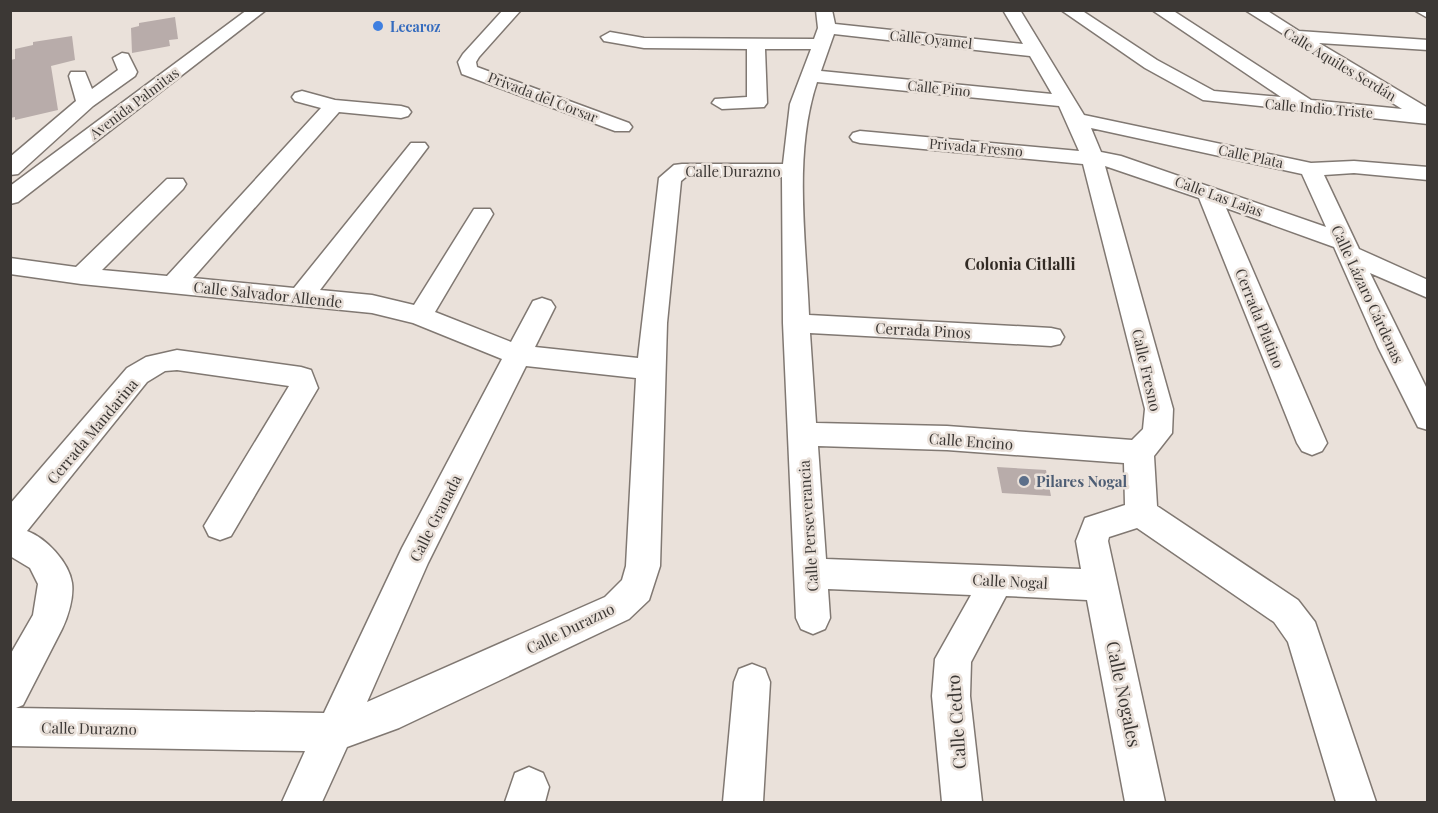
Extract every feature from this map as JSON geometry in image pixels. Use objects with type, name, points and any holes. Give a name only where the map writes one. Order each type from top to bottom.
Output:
[{"type":"street","name":"Avenida Palmitas","points":[[10,197],[258,10]]},
{"type":"street","name":"Privada del Corsar","points":[[513,10],[472,54],[467,62],[469,70],[622,127]]},
{"type":"street","name":"Calle Fresno","points":[[1011,10],[1072,110],[1092,157],[1159,409],[1157,433],[1139,452]]},
{"type":"street","name":"Calle Indio Triste","points":[[1068,10],[1151,64],[1210,96],[1428,117]]},
{"type":"street","points":[[1160,10],[1310,107]]},
{"type":"street","name":"Calle Aquiles Serdán","points":[[1253,10],[1428,117]]},
{"type":"street","points":[[1422,10],[1428,13]]},
{"type":"street","name":"Calle Oyamel","points":[[609,37],[644,43],[756,44],[824,28],[1035,51]]},
{"type":"street","points":[[793,171],[800,104],[811,76],[824,28]]},
{"type":"street","points":[[1294,36],[1428,45]]},
{"type":"street","points":[[722,103],[757,103],[756,44]]},
{"type":"street","points":[[10,169],[86,102],[128,72],[122,58]]},
{"type":"street","points":[[78,76],[86,102]]},
{"type":"street","name":"Calle Pino","points":[[811,76],[1072,110]]},
{"type":"street","points":[[302,97],[334,106],[401,112]]},
{"type":"street","points":[[173,285],[334,106]]},
{"type":"street","name":"Calle Plata","points":[[1072,110],[1311,169],[1354,167],[1428,174]]},
{"type":"street","name":"Privada Fresno","points":[[860,137],[1092,157]]},
{"type":"street","points":[[301,297],[418,147]]},
{"type":"street","name":"Calle Las Lajas","points":[[1092,157],[1114,160],[1208,192],[1347,248],[1428,290]]},
{"type":"street","name":"Calle Lázaro Cárdenas","points":[[1311,169],[1347,248],[1417,382],[1428,419]]},
{"type":"street","name":"Calle Durazno","points":[[10,727],[334,732],[386,715],[617,608],[637,589],[643,566],[649,369],[658,249],[670,178],[682,170],[793,171]]},
{"type":"street","name":"Calle Perseverancia","points":[[793,171],[796,323],[813,618]]},
{"type":"street","points":[[81,276],[175,184]]},
{"type":"street","name":"Cerrada Platino","points":[[1208,192],[1312,443]]},
{"type":"street","points":[[420,316],[482,213]]},
{"type":"street","name":"Calle Salvador Allende","points":[[10,266],[81,276],[372,304],[420,316],[518,355]]},
{"type":"street","name":"Calle Granada","points":[[302,802],[414,558],[542,307]]},
{"type":"street","name":"Cerrada Pinos","points":[[796,323],[1051,337]]},
{"type":"street","points":[[518,355],[649,369]]},
{"type":"street","name":"Cerrada Mandarina","points":[[10,528],[137,375],[149,366],[163,360],[177,360],[301,377],[305,382],[304,388],[220,526]]},
{"type":"street","name":"Calle Encino","points":[[802,434],[947,438],[1139,452]]},
{"type":"street","points":[[1139,452],[1141,513]]},
{"type":"street","points":[[1101,585],[1092,541],[1096,528],[1141,513]]},
{"type":"street","points":[[1141,513],[1286,611],[1303,634],[1356,802]]},
{"type":"street","points":[[10,542],[22,544],[42,558],[55,583],[51,618],[10,692]]},
{"type":"street","name":"Calle Nogal","points":[[812,573],[1101,585]]},
{"type":"street","name":"Calle Cedro","points":[[962,802],[951,696],[953,659],[997,581]]},
{"type":"street","name":"Calle Nogales","points":[[1101,585],[1145,802]]},
{"type":"street","points":[[743,802],[752,682]]},
{"type":"building","points":[[175,17],[178,39],[169,40],[170,46],[132,53],[131,28],[139,26],[139,23]]},
{"type":"building","points":[[72,36],[75,60],[51,66],[58,110],[15,120],[15,117],[10,118],[10,60],[15,59],[15,49],[33,45],[33,42]]},
{"type":"building","name":"Pilares Nogal","points":[[997,467],[1046,470],[1051,496],[1002,493]]},
{"type":"place","name":"Lecaroz","points":[[378,26]]},
{"type":"place","name":"Pilares Nogal","points":[[1024,481]]},
{"type":"district","name":"Colonia Citlalli","points":[[1020,263]]}]
